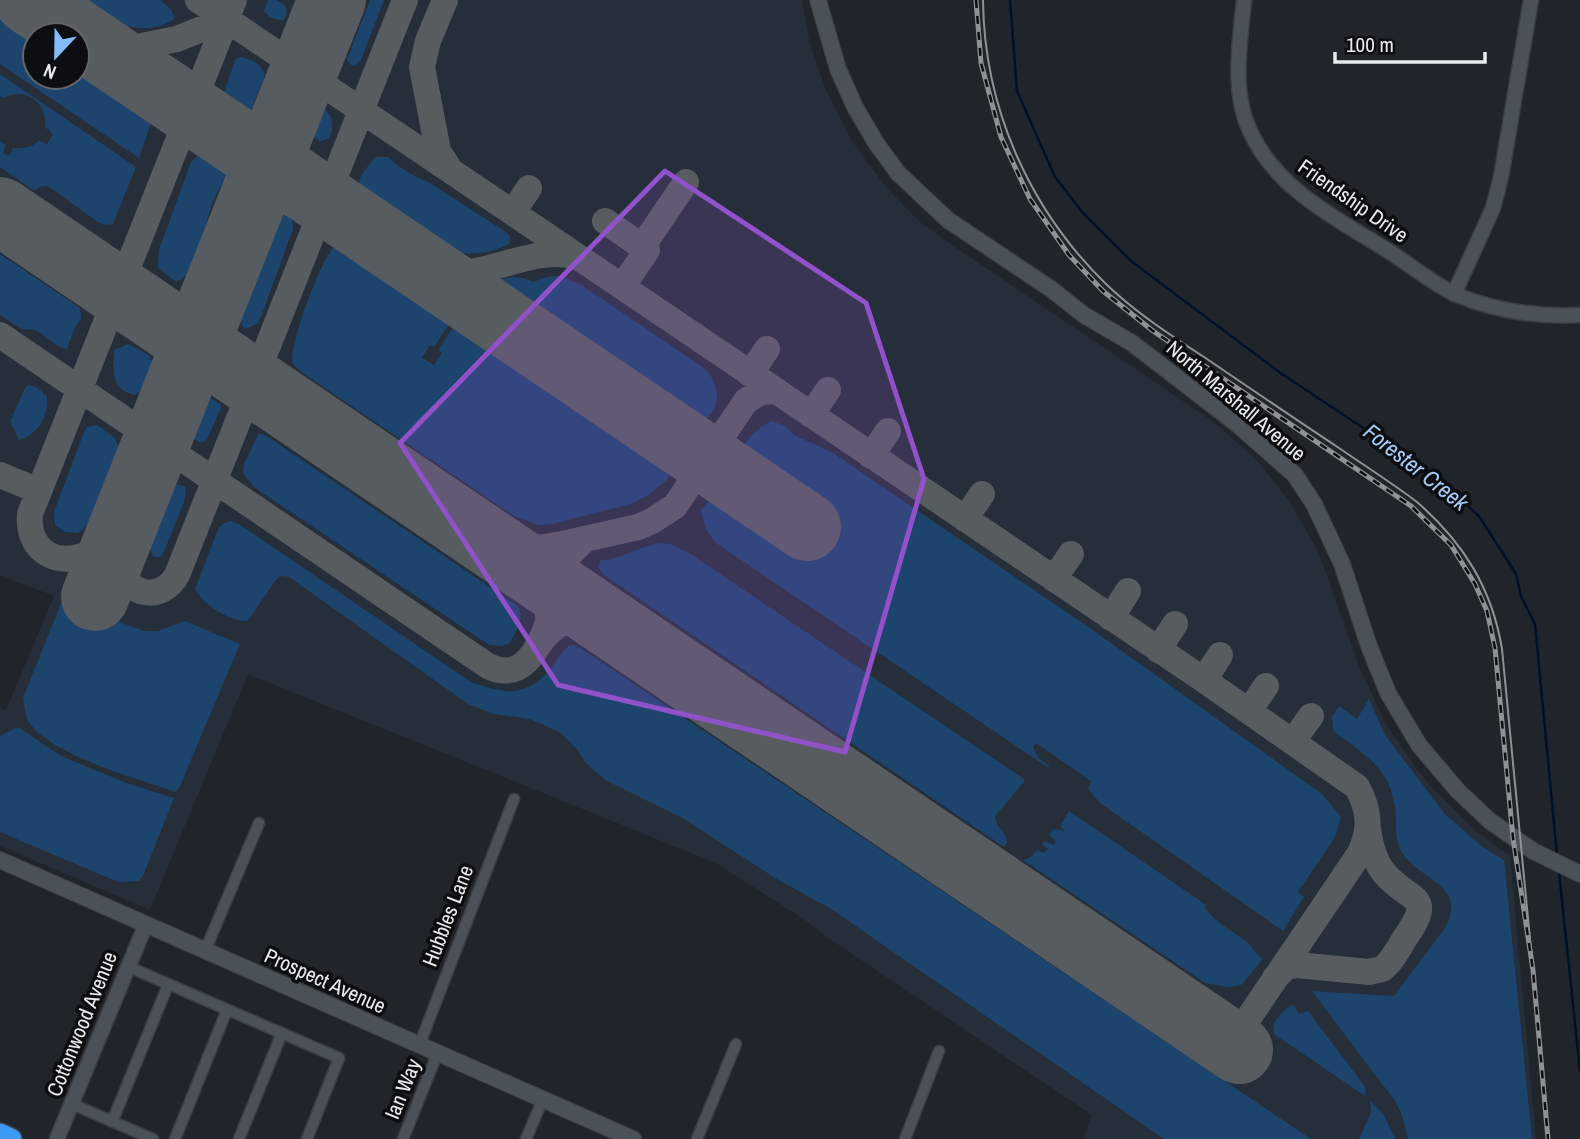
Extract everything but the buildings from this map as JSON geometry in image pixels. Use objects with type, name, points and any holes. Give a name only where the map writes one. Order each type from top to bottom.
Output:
[{"type":"highway","points":[[0,1134],[11,1139]]},
{"type":"main road","name":"North Marshall Avenue","points":[[818,0],[838,69],[855,107],[898,173],[948,220],[1051,289],[1084,315],[1132,343],[1237,425],[1295,475],[1314,504],[1342,564],[1388,693],[1412,735],[1467,800],[1501,830],[1529,848],[1580,874]]},
{"type":"main road","name":"Prospect Avenue","points":[[0,860],[633,1139]]},
{"type":"street","name":"Friendship Drive","points":[[1244,0],[1238,85],[1250,131],[1270,166],[1296,191],[1454,294],[1503,310],[1553,317],[1580,315]]},
{"type":"street","points":[[1454,294],[1493,208],[1501,177],[1531,0]]},
{"type":"street","name":"Hubbles Lane","points":[[419,1046],[514,799]]},
{"type":"street","points":[[205,951],[259,823]]},
{"type":"street","name":"Cottonwood Avenue","points":[[57,1139],[146,924]]},
{"type":"street","points":[[129,967],[339,1058],[307,1139]]},
{"type":"street","points":[[112,1122],[168,985]]},
{"type":"street","points":[[175,1139],[227,1010]]},
{"type":"street","points":[[239,1139],[282,1033]]},
{"type":"street","points":[[697,1139],[736,1044]]},
{"type":"street","points":[[905,1139],[939,1051]]},
{"type":"street","name":"Ian Way","points":[[403,1139],[438,1052]]},
{"type":"street","points":[[526,1139],[543,1099]]},
{"type":"street","points":[[72,1104],[153,1139]]},
{"type":"highlighted area","points":[[665,171],[866,303],[924,479],[845,752],[558,685],[400,443]]},
{"type":"shaded area","points":[[0,0],[802,0],[810,44],[826,90],[852,141],[886,187],[920,222],[1211,420],[1255,458],[1288,499],[1318,551],[1360,669],[1386,724],[1434,790],[1476,831],[1510,856],[1536,1139],[1083,1139],[1092,1115],[802,918],[716,863],[248,674],[150,910],[0,846],[0,708],[6,710],[54,596],[0,575]]},
{"type":"shaded area","points":[[70,0],[160,0],[171,9],[175,18],[163,25],[136,28],[107,20]]},
{"type":"shaded area","points":[[268,0],[276,0],[286,6],[287,14],[283,21],[269,17],[264,11]]},
{"type":"shaded area","points":[[370,0],[384,0],[361,60],[355,66],[351,65],[347,60]]},
{"type":"shaded area","points":[[0,8],[21,22],[21,78],[0,64]]},
{"type":"shaded area","points":[[239,57],[255,62],[265,75],[249,116],[245,117],[228,106],[223,96],[235,60]]},
{"type":"shaded area","points":[[91,71],[143,107],[152,120],[139,158],[40,91],[91,91]]},
{"type":"shaded area","points":[[0,74],[21,91],[25,91],[136,167],[113,224],[98,222],[48,186],[39,187],[35,191],[0,167],[0,141],[6,145],[3,153],[9,156],[13,148],[34,145],[39,140],[47,144],[53,134],[45,127],[43,111],[34,99],[20,94],[3,98],[0,96]]},
{"type":"shaded area","points":[[323,108],[331,118],[332,126],[329,138],[320,142],[314,136],[314,124],[317,113]]},
{"type":"shaded area","points":[[206,152],[223,162],[226,168],[225,176],[214,199],[193,264],[181,280],[175,281],[158,268],[159,250],[191,162],[200,153]]},
{"type":"shaded area","points":[[376,157],[388,157],[408,172],[430,183],[506,232],[510,243],[485,252],[458,253],[434,244],[401,225],[372,204],[359,184],[363,173]]},
{"type":"shaded area","points":[[286,207],[291,210],[293,229],[261,317],[257,324],[246,329],[241,320],[278,219]]},
{"type":"shaded area","points":[[340,247],[383,265],[455,315],[434,347],[430,345],[422,358],[434,365],[442,353],[438,350],[459,318],[663,457],[670,470],[668,479],[631,504],[552,524],[538,525],[514,516],[303,373],[293,363],[295,341],[313,286],[333,248]]},
{"type":"shaded area","points":[[0,254],[80,308],[81,319],[67,349],[35,330],[23,330],[0,315]]},
{"type":"shaded area","points":[[558,276],[580,284],[704,368],[715,384],[717,396],[710,414],[698,419],[679,412],[491,283],[512,277],[533,282]]},
{"type":"shaded area","points":[[128,344],[149,355],[153,363],[145,386],[134,395],[121,388],[114,371],[114,350]]},
{"type":"shaded area","points":[[29,385],[47,396],[46,411],[37,429],[19,440],[10,421],[26,386]]},
{"type":"shaded area","points":[[207,396],[221,405],[221,409],[206,441],[201,443],[194,439],[194,433]]},
{"type":"shaded area","points":[[772,421],[785,426],[794,435],[833,453],[1087,626],[1322,794],[1341,817],[1335,837],[1298,892],[1304,897],[1283,931],[1100,803],[1088,789],[1091,781],[1036,743],[1033,747],[1038,758],[1050,766],[1047,767],[716,543],[706,530],[701,510],[715,493],[725,497],[798,547],[803,547],[822,518],[817,510],[745,459],[742,452],[750,438],[762,426]]},
{"type":"shaded area","points":[[97,425],[114,437],[118,444],[117,457],[90,522],[78,533],[65,532],[55,525],[54,512],[84,432],[87,427]]},
{"type":"shaded area","points":[[259,433],[518,606],[520,621],[509,644],[489,645],[255,488],[243,473],[244,464]]},
{"type":"shaded area","points":[[177,484],[184,486],[186,490],[184,502],[163,554],[153,557],[150,548],[172,490]]},
{"type":"shaded area","points":[[231,521],[471,682],[505,691],[524,689],[542,678],[569,646],[582,649],[1311,1139],[1164,1139],[831,909],[775,878],[684,819],[605,780],[559,732],[530,719],[493,714],[468,704],[289,577],[281,576],[275,581],[248,621],[234,619],[218,611],[204,601],[195,589],[219,527]]},
{"type":"shaded area","points":[[661,543],[671,544],[689,553],[1024,779],[995,816],[1006,839],[1004,847],[604,575],[598,567],[601,560]]},
{"type":"shaded area","points":[[62,601],[144,631],[157,631],[185,621],[240,644],[176,792],[76,756],[55,745],[36,731],[27,720],[23,698]]},
{"type":"shaded area","points":[[1369,699],[1385,735],[1445,814],[1481,846],[1504,860],[1532,1139],[1408,1139],[1396,1102],[1312,991],[1394,996],[1445,928],[1451,913],[1446,891],[1408,860],[1400,849],[1392,793],[1381,772],[1364,754],[1333,731],[1332,717],[1339,706],[1357,719]]},
{"type":"shaded area","points":[[18,727],[61,756],[129,784],[174,798],[139,881],[118,882],[0,832],[0,736]]},
{"type":"shaded area","points":[[1069,811],[1208,906],[1204,906],[1214,918],[1250,945],[1263,959],[1241,985],[1228,987],[1205,983],[1023,860],[1031,857],[1037,850],[1044,853],[1048,849],[1042,844],[1045,841],[1053,845],[1056,842],[1049,834],[1054,829],[1065,831],[1060,826]]},
{"type":"shaded area","points":[[1293,1004],[1299,1014],[1308,1011],[1366,1088],[1365,1096],[1274,1034],[1276,1021]]},
{"type":"shaded area","points":[[1370,1101],[1383,1113],[1395,1139],[1359,1139],[1371,1113]]},
{"type":"waterway","name":"Forester Creek","points":[[1010,0],[1017,91],[1055,177],[1083,213],[1131,261],[1282,374],[1431,473],[1479,516],[1516,574],[1521,596],[1535,624],[1557,855]]},
{"type":"waterway","name":"Forester Creek","points":[[1559,872],[1580,1071]]},
{"type":"taxiway","points":[[198,0],[1204,680],[1357,787],[1367,812],[1366,836],[1360,853],[1231,1044]]},
{"type":"taxiway","points":[[123,527],[89,554],[61,558],[51,556],[37,544],[30,526],[30,514],[234,0]]},
{"type":"taxiway","points":[[123,527],[121,566],[130,584],[137,590],[146,592],[154,592],[171,584],[177,575],[405,0]]},
{"type":"taxiway","points":[[445,0],[428,41],[422,67],[438,151],[450,170]]},
{"type":"taxiway","points":[[106,53],[177,39],[226,19]]},
{"type":"taxiway","points":[[642,247],[686,182]]},
{"type":"taxiway","points":[[513,212],[529,188]]},
{"type":"taxiway","points":[[331,203],[428,268],[446,273],[465,273],[542,255],[561,254],[579,258]]},
{"type":"taxiway","points":[[605,221],[647,250],[622,287]]},
{"type":"taxiway","points":[[0,335],[488,666],[506,670],[521,666],[533,654],[542,638],[563,564],[570,554],[585,539],[638,527],[675,506],[746,401],[761,392],[776,391]]},
{"type":"taxiway","points":[[750,374],[767,349]]},
{"type":"taxiway","points":[[811,415],[828,390]]},
{"type":"taxiway","points":[[871,456],[888,431]]},
{"type":"taxiway","points":[[0,475],[39,491]]},
{"type":"taxiway","points":[[408,485],[470,528],[505,546],[535,548],[585,539]]},
{"type":"taxiway","points":[[965,519],[982,494]]},
{"type":"taxiway","points":[[493,547],[539,582],[548,603],[548,616]]},
{"type":"taxiway","points":[[1054,579],[1071,554]]},
{"type":"taxiway","points":[[1111,618],[1128,591]]},
{"type":"taxiway","points":[[540,643],[551,630],[564,622],[578,618],[596,618],[677,672]]},
{"type":"taxiway","points":[[1158,650],[1175,624]]},
{"type":"taxiway","points":[[1204,680],[1220,655]]},
{"type":"taxiway","points":[[1249,711],[1266,686]]},
{"type":"taxiway","points":[[1293,741],[1311,716]]},
{"type":"taxiway","points":[[1275,978],[1286,967],[1297,965],[1369,972],[1382,969],[1389,963],[1414,924],[1419,906],[1416,900],[1381,869],[1373,852],[1368,828]]},
{"type":"runway","points":[[28,0],[807,527]]},
{"type":"runway","points":[[95,597],[332,0]]},
{"type":"runway","points":[[0,211],[1239,1050]]},
{"type":"tram line","points":[[983,0],[985,40],[1002,117],[1016,154],[1034,189],[1054,223],[1079,255],[1118,295],[1155,324],[1417,502],[1448,533],[1473,568],[1491,606],[1502,649],[1533,970]]},
{"type":"railway","points":[[976,0],[981,63],[1001,137],[1030,199],[1069,255],[1103,291],[1153,331],[1411,506],[1451,545],[1475,584],[1487,611],[1495,648],[1513,838],[1533,970],[1548,1139]]}]
